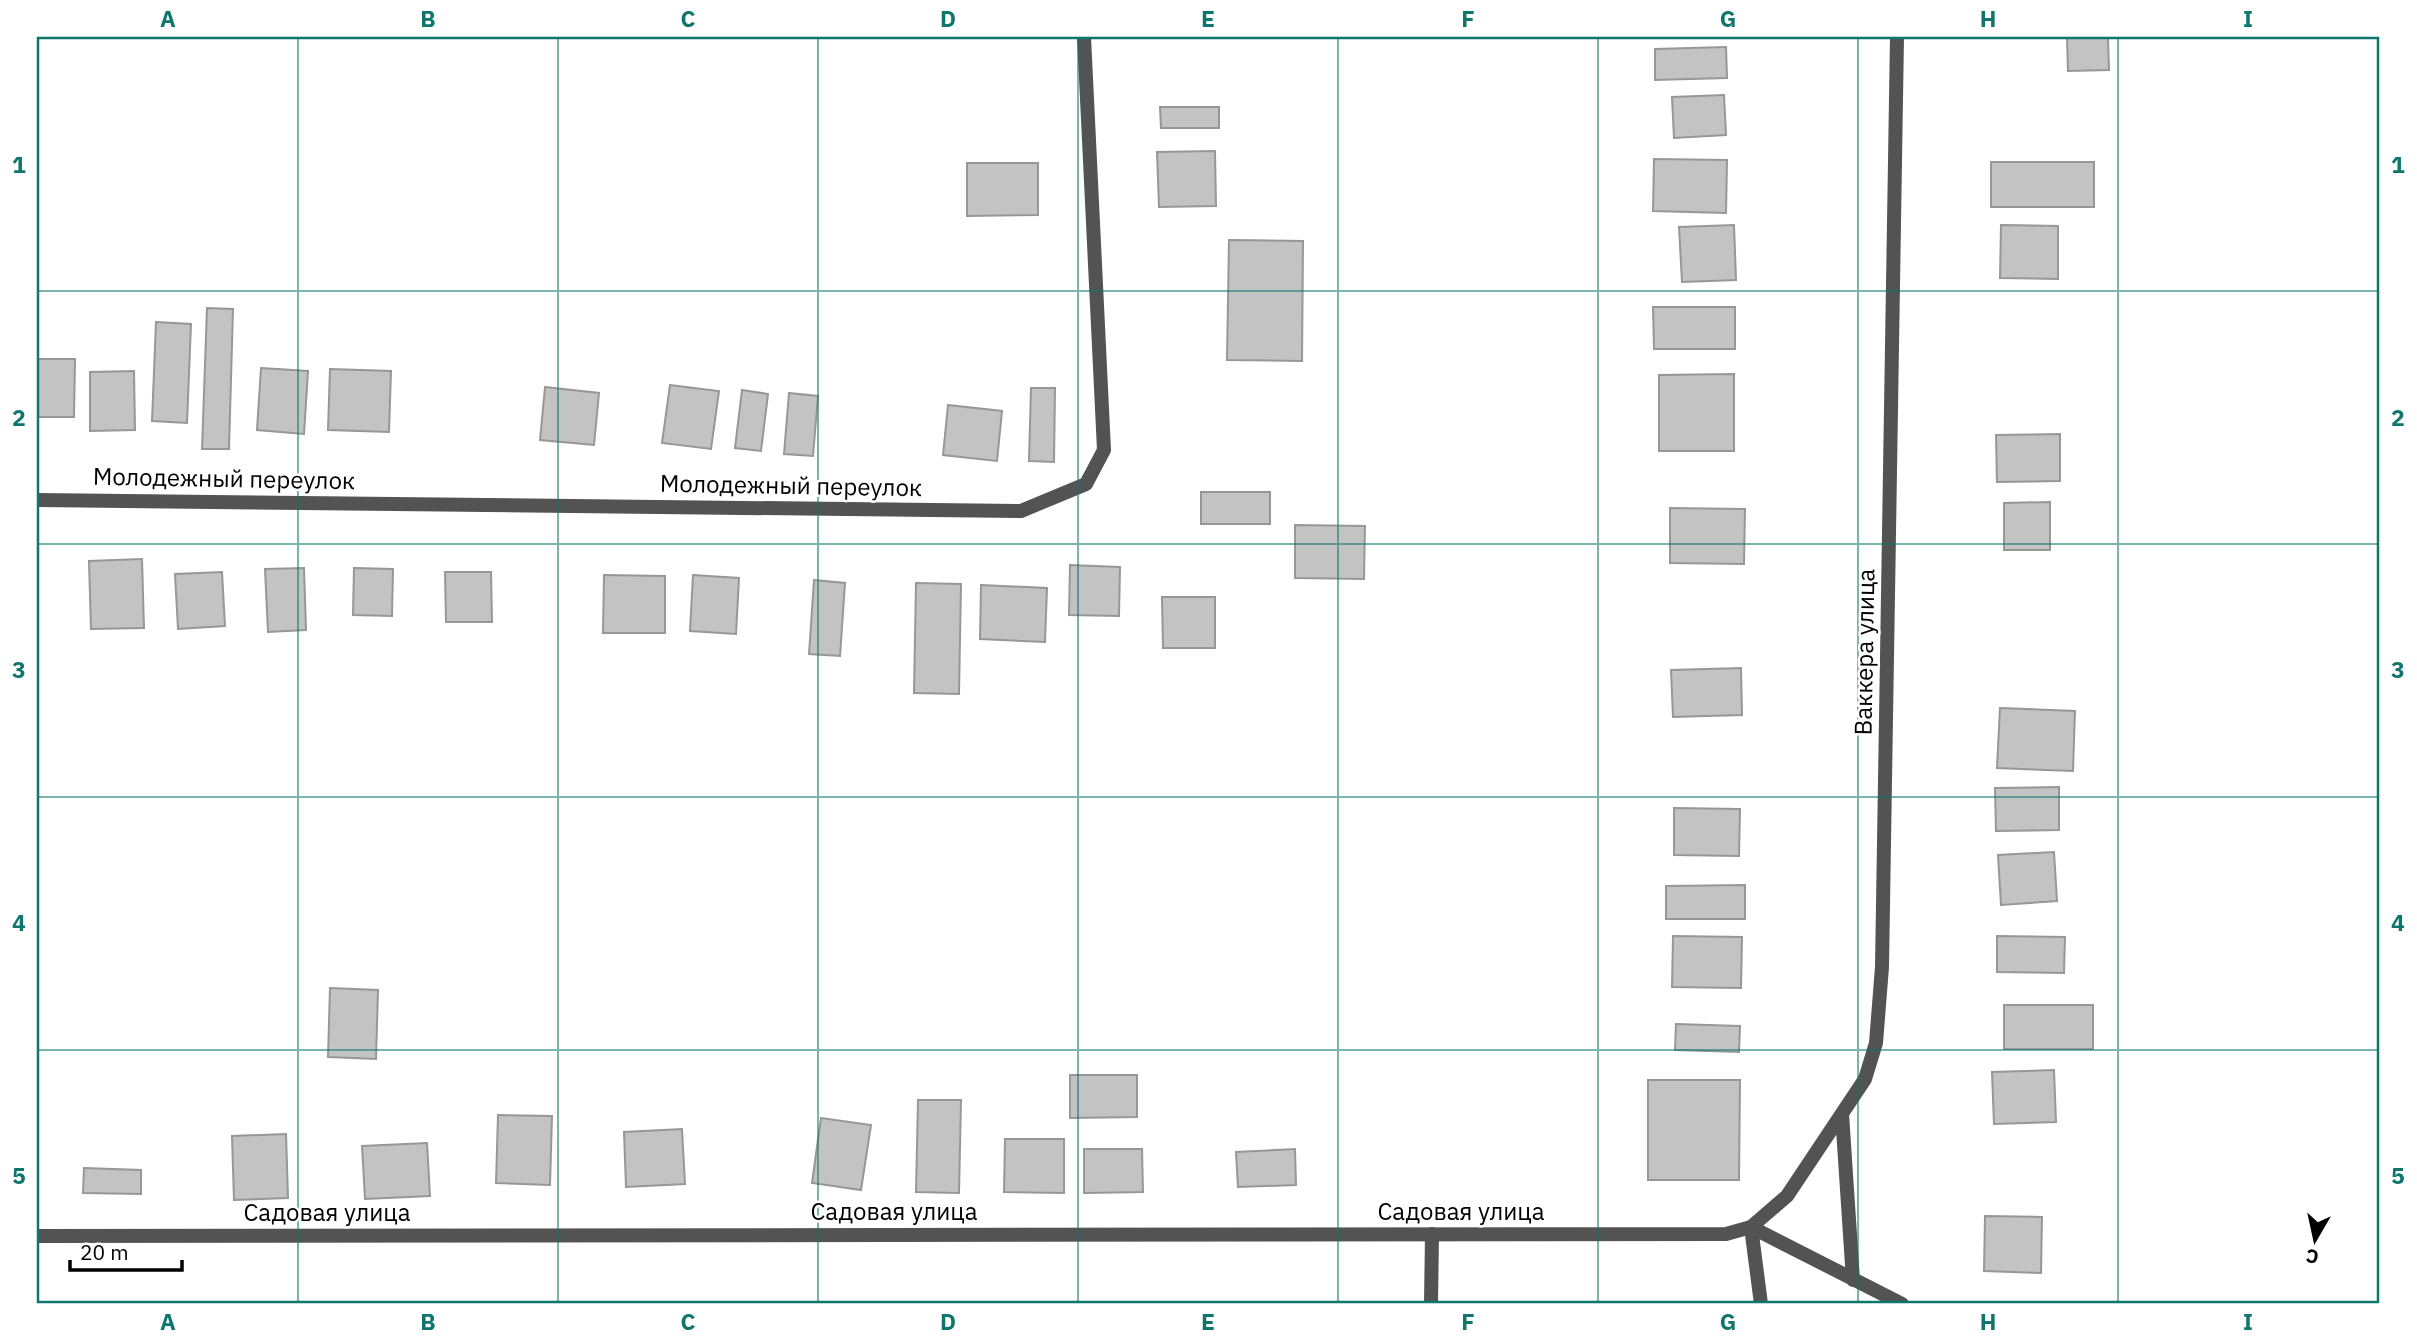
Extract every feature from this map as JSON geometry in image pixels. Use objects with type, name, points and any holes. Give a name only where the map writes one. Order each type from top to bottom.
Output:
[{"type":"street","name":"Молодежный переулок","points":[[37,500],[1021,511],[1086,484],[1104,450],[1084,37]]},
{"type":"street","name":"Ваккера улица","points":[[1751,1227],[1787,1196],[1866,1079],[1876,1043],[1882,967],[1897,37]]},
{"type":"street","points":[[1842,1114],[1853,1280]]},
{"type":"street","points":[[1751,1227],[1902,1304]]},
{"type":"street","points":[[1751,1227],[1761,1304]]},
{"type":"street","name":"Садовая улица","points":[[37,1236],[1726,1234],[1751,1227]]},
{"type":"street","points":[[1431,1304],[1432,1234]]},
{"type":"building","points":[[2067,37],[2108,37],[2109,70],[2068,71]]},
{"type":"building","points":[[1726,47],[1727,78],[1655,80],[1655,49]]},
{"type":"building","points":[[1724,95],[1726,135],[1674,138],[1672,97]]},
{"type":"building","points":[[1160,107],[1219,107],[1219,128],[1161,128]]},
{"type":"building","points":[[1215,151],[1216,206],[1159,207],[1157,152]]},
{"type":"building","points":[[1654,159],[1727,160],[1726,213],[1653,211]]},
{"type":"building","points":[[1991,162],[2094,162],[2094,207],[1991,207]]},
{"type":"building","points":[[967,163],[1038,163],[1038,215],[967,216]]},
{"type":"building","points":[[1734,225],[1736,280],[1682,282],[1679,227]]},
{"type":"building","points":[[2001,225],[2058,226],[2058,279],[2000,278]]},
{"type":"building","points":[[1229,240],[1303,241],[1302,361],[1227,360]]},
{"type":"building","points":[[1653,307],[1735,307],[1735,349],[1654,349]]},
{"type":"building","points":[[207,308],[233,309],[229,449],[202,449]]},
{"type":"building","points":[[156,322],[191,324],[187,423],[152,421]]},
{"type":"building","points":[[37,359],[75,359],[74,417],[37,417]]},
{"type":"building","points":[[261,368],[308,371],[304,434],[257,430]]},
{"type":"building","points":[[330,369],[391,371],[389,432],[328,430]]},
{"type":"building","points":[[134,371],[135,430],[90,431],[90,372]]},
{"type":"building","points":[[1734,374],[1734,451],[1659,451],[1659,375]]},
{"type":"building","points":[[670,385],[719,391],[711,449],[662,443]]},
{"type":"building","points":[[545,387],[599,393],[594,445],[540,440]]},
{"type":"building","points":[[1031,388],[1055,388],[1054,462],[1029,461]]},
{"type":"building","points":[[742,390],[768,394],[761,451],[735,448]]},
{"type":"building","points":[[789,393],[818,396],[813,456],[784,454]]},
{"type":"building","points":[[948,405],[1002,411],[997,461],[943,455]]},
{"type":"building","points":[[2060,434],[2060,481],[1997,482],[1996,435]]},
{"type":"building","points":[[1201,492],[1270,492],[1270,524],[1201,524]]},
{"type":"building","points":[[2050,502],[2050,550],[2004,550],[2004,503]]},
{"type":"building","points":[[1670,508],[1745,509],[1744,564],[1670,563]]},
{"type":"building","points":[[1295,525],[1365,526],[1364,579],[1295,578]]},
{"type":"building","points":[[142,559],[144,628],[91,629],[89,561]]},
{"type":"building","points":[[1070,565],[1120,567],[1119,616],[1069,615]]},
{"type":"building","points":[[304,568],[306,630],[268,632],[265,569]]},
{"type":"building","points":[[354,568],[393,569],[392,616],[353,615]]},
{"type":"building","points":[[222,572],[225,626],[178,629],[175,574]]},
{"type":"building","points":[[445,572],[491,572],[492,622],[446,622]]},
{"type":"building","points":[[604,575],[665,576],[665,633],[603,633]]},
{"type":"building","points":[[693,575],[739,578],[736,634],[690,631]]},
{"type":"building","points":[[814,580],[845,583],[840,656],[809,654]]},
{"type":"building","points":[[916,583],[961,584],[959,694],[914,693]]},
{"type":"building","points":[[981,585],[1047,588],[1045,642],[980,639]]},
{"type":"building","points":[[1162,597],[1215,597],[1215,648],[1163,648]]},
{"type":"building","points":[[1741,668],[1742,715],[1673,717],[1671,670]]},
{"type":"building","points":[[2000,708],[2075,711],[2073,771],[1997,768]]},
{"type":"building","points":[[2059,787],[2059,830],[1996,831],[1995,788]]},
{"type":"building","points":[[1674,808],[1740,809],[1739,856],[1674,855]]},
{"type":"building","points":[[2054,852],[2057,901],[2001,905],[1998,855]]},
{"type":"building","points":[[1745,885],[1745,919],[1666,919],[1666,886]]},
{"type":"building","points":[[1673,936],[1742,937],[1741,988],[1672,987]]},
{"type":"building","points":[[1997,936],[2065,937],[2064,973],[1997,972]]},
{"type":"building","points":[[330,988],[378,990],[376,1059],[328,1057]]},
{"type":"building","points":[[2004,1005],[2093,1005],[2093,1049],[2004,1049]]},
{"type":"building","points":[[1676,1024],[1740,1026],[1739,1052],[1675,1050]]},
{"type":"building","points":[[2054,1070],[2056,1122],[1994,1124],[1992,1072]]},
{"type":"building","points":[[1070,1075],[1137,1075],[1137,1117],[1070,1118]]},
{"type":"building","points":[[1648,1080],[1740,1080],[1739,1180],[1648,1180]]},
{"type":"building","points":[[918,1100],[961,1100],[959,1193],[916,1192]]},
{"type":"building","points":[[498,1115],[552,1116],[550,1185],[496,1183]]},
{"type":"building","points":[[821,1118],[871,1125],[861,1190],[812,1183]]},
{"type":"building","points":[[682,1129],[685,1184],[626,1187],[624,1132]]},
{"type":"building","points":[[286,1134],[288,1198],[234,1200],[232,1136]]},
{"type":"building","points":[[1005,1139],[1064,1139],[1064,1193],[1004,1192]]},
{"type":"building","points":[[427,1143],[430,1196],[365,1199],[362,1146]]},
{"type":"building","points":[[1084,1149],[1142,1149],[1143,1192],[1084,1193]]},
{"type":"building","points":[[1295,1149],[1296,1185],[1238,1187],[1236,1152]]},
{"type":"building","points":[[84,1168],[141,1170],[141,1194],[83,1193]]},
{"type":"building","points":[[1985,1216],[2042,1217],[2041,1273],[1984,1271]]}]
